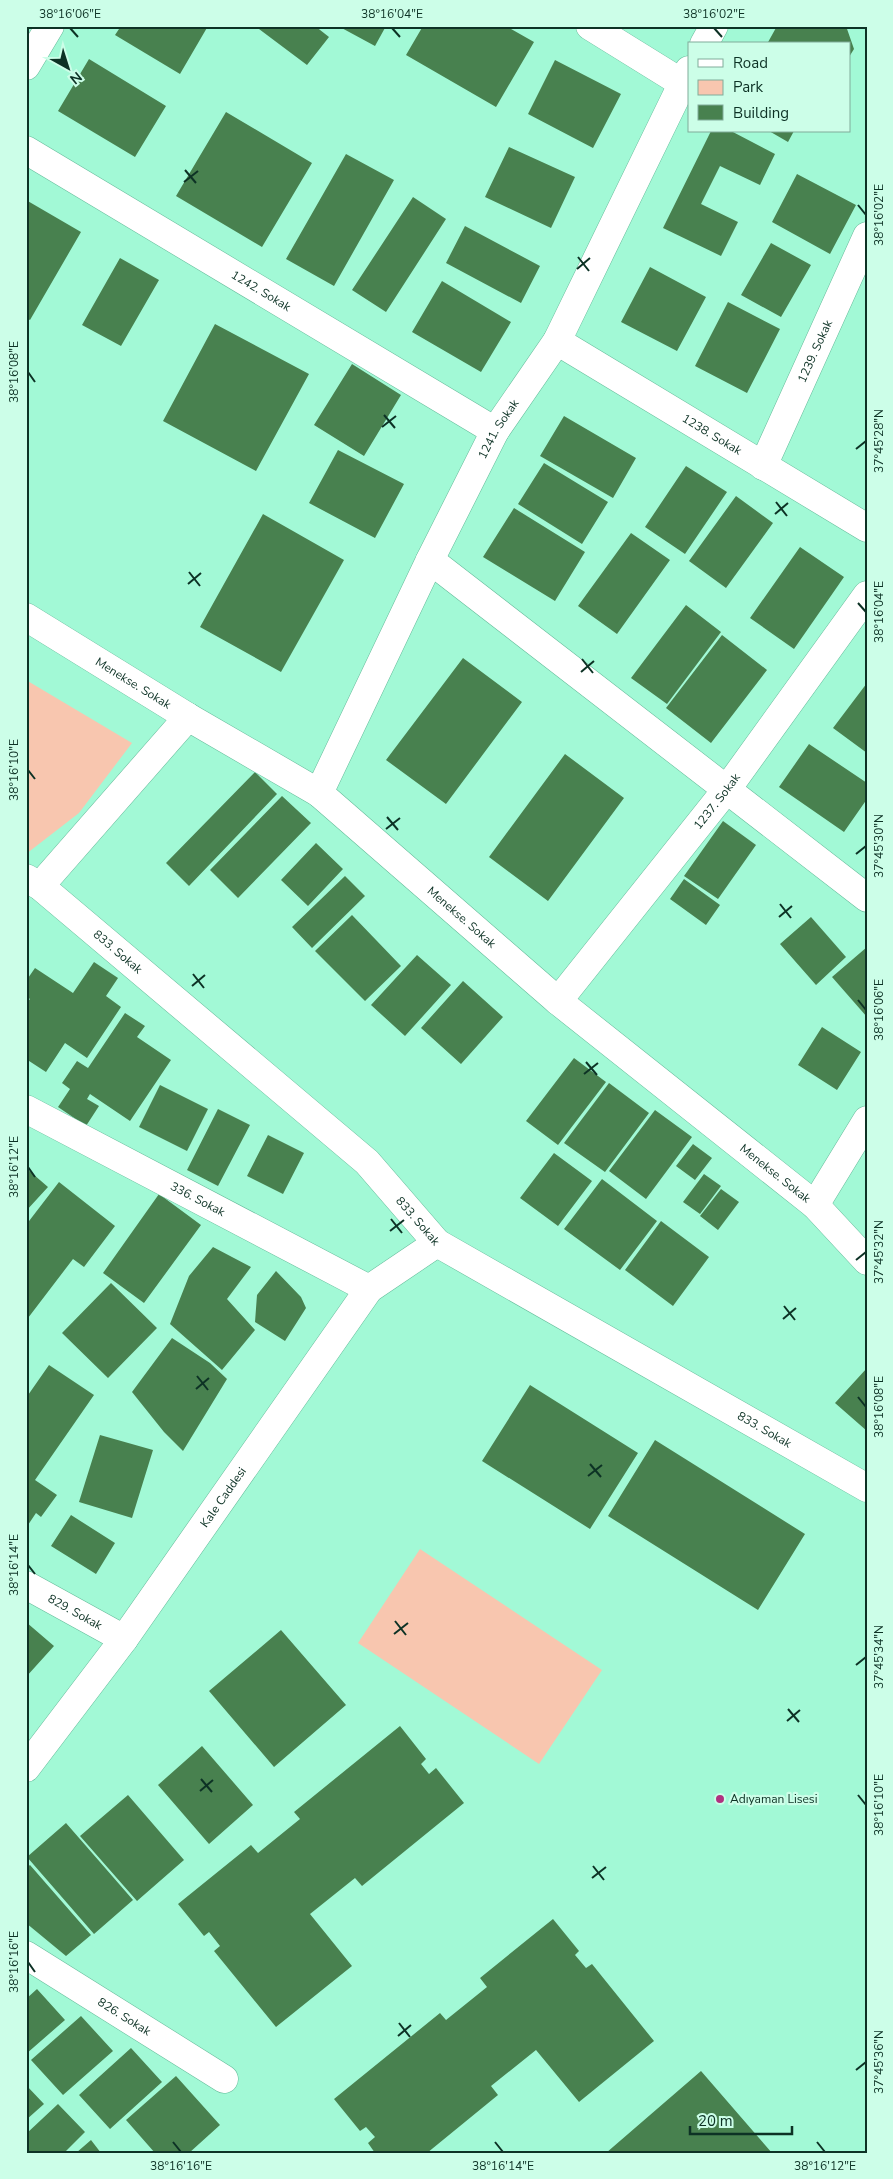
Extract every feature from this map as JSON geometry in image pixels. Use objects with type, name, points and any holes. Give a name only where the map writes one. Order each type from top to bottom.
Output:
[{"type":"street","points":[[26,66],[50,26]]},
{"type":"street","points":[[590,26],[686,76]]},
{"type":"street","points":[[705,42],[714,26]]},
{"type":"street","name":"1241. Sokak","points":[[319,794],[430,560],[495,431],[557,341],[686,76]]},
{"type":"street","name":"1242. Sokak","points":[[26,150],[495,431]]},
{"type":"street","name":"1239. Sokak","points":[[763,466],[867,236]]},
{"type":"street","name":"1238. Sokak","points":[[557,341],[867,528]]},
{"type":"street","points":[[430,560],[867,898]]},
{"type":"street","name":"1237. Sokak","points":[[558,1001],[727,789],[867,595]]},
{"type":"street","name":"Menekse. Sokak","points":[[26,616],[188,717],[319,794],[558,1001],[814,1205],[867,1261]]},
{"type":"street","points":[[33,882],[188,717]]},
{"type":"street","name":"833. Sokak","points":[[33,882],[367,1162],[436,1243],[867,1488]]},
{"type":"street","name":"336. Sokak","points":[[26,1109],[368,1289]]},
{"type":"street","points":[[814,1205],[867,1120]]},
{"type":"street","name":"Kale Caddesi","points":[[26,1768],[124,1639],[368,1289],[436,1243]]},
{"type":"street","name":"829. Sokak","points":[[26,1585],[124,1639]]},
{"type":"street","name":"826. Sokak","points":[[26,1956],[224,2078]]},
{"type":"green space","points":[[26,680],[132,743],[79,813],[26,854]]},
{"type":"green space","points":[[420,1549],[602,1670],[539,1764],[358,1643]]},
{"type":"building","points":[[121,26],[208,26],[180,74],[115,35]]},
{"type":"building","points":[[255,26],[315,26],[329,37],[307,65]]},
{"type":"building","points":[[338,26],[386,26],[375,46]]},
{"type":"building","points":[[423,26],[506,26],[534,42],[496,107],[406,55]]},
{"type":"building","points":[[777,26],[846,26],[854,49],[850,55],[850,42],[768,42]]},
{"type":"building","points":[[89,59],[166,106],[135,157],[58,111]]},
{"type":"building","points":[[555,60],[621,94],[593,148],[528,114]]},
{"type":"building","points":[[226,112],[312,163],[262,247],[176,196]]},
{"type":"building","points":[[711,132],[733,132],[775,154],[760,185],[720,166],[701,204],[738,222],[721,256],[663,228]]},
{"type":"building","points":[[771,132],[793,132],[788,142]]},
{"type":"building","points":[[509,147],[575,177],[551,228],[485,197]]},
{"type":"building","points":[[346,154],[394,180],[334,286],[286,259]]},
{"type":"building","points":[[797,174],[856,205],[830,254],[772,222]]},
{"type":"building","points":[[413,197],[446,219],[386,312],[352,290]]},
{"type":"building","points":[[26,200],[81,232],[30,320],[26,318]]},
{"type":"building","points":[[465,226],[540,266],[521,303],[446,263]]},
{"type":"building","points":[[771,243],[811,265],[781,317],[741,295]]},
{"type":"building","points":[[120,258],[159,280],[121,346],[82,325]]},
{"type":"building","points":[[650,267],[706,297],[677,351],[621,322]]},
{"type":"building","points":[[442,281],[511,322],[481,372],[412,332]]},
{"type":"building","points":[[728,302],[780,329],[747,393],[695,366]]},
{"type":"building","points":[[215,324],[309,374],[256,471],[163,421]]},
{"type":"building","points":[[352,364],[401,395],[364,456],[314,425]]},
{"type":"building","points":[[564,416],[636,458],[613,498],[540,456]]},
{"type":"building","points":[[338,450],[404,484],[375,538],[309,503]]},
{"type":"building","points":[[544,463],[608,502],[582,544],[518,504]]},
{"type":"building","points":[[686,466],[727,492],[685,554],[645,527]]},
{"type":"building","points":[[736,496],[773,523],[726,588],[689,561]]},
{"type":"building","points":[[514,508],[585,552],[555,601],[483,557]]},
{"type":"building","points":[[263,514],[344,560],[281,672],[200,627]]},
{"type":"building","points":[[631,533],[670,560],[617,634],[578,606]]},
{"type":"building","points":[[800,547],[844,577],[794,649],[750,618]]},
{"type":"building","points":[[686,605],[721,632],[667,704],[631,678]]},
{"type":"building","points":[[722,635],[767,670],[711,743],[666,708]]},
{"type":"building","points":[[463,658],[522,702],[446,804],[386,760]]},
{"type":"building","points":[[867,683],[867,753],[833,728]]},
{"type":"building","points":[[809,744],[867,783],[867,799],[844,832],[779,787]]},
{"type":"building","points":[[565,754],[624,798],[548,901],[489,857]]},
{"type":"building","points":[[255,772],[277,794],[189,886],[166,863]]},
{"type":"building","points":[[282,796],[311,823],[238,898],[210,870]]},
{"type":"building","points":[[723,821],[756,845],[718,899],[684,876]]},
{"type":"building","points":[[316,843],[343,869],[308,906],[281,880]]},
{"type":"building","points":[[345,876],[365,896],[312,948],[292,927]]},
{"type":"building","points":[[684,879],[720,905],[706,925],[670,899]]},
{"type":"building","points":[[352,915],[401,966],[365,1001],[315,951]]},
{"type":"building","points":[[811,917],[846,957],[816,985],[780,944]]},
{"type":"building","points":[[867,947],[867,1017],[832,977]]},
{"type":"building","points":[[417,955],[451,985],[405,1036],[371,1005]]},
{"type":"building","points":[[94,962],[118,978],[106,996],[121,1007],[87,1058],[65,1043],[46,1072],[26,1059],[26,1004],[30,999],[26,996],[26,981],[35,968],[73,993]]},
{"type":"building","points":[[463,981],[503,1017],[461,1064],[421,1028]]},
{"type":"building","points":[[125,1013],[145,1026],[137,1037],[171,1060],[130,1121],[90,1094],[87,1099],[99,1106],[86,1126],[58,1107],[70,1089],[62,1083],[77,1061],[88,1068]]},
{"type":"building","points":[[822,1027],[861,1052],[837,1090],[798,1065]]},
{"type":"building","points":[[574,1058],[606,1082],[558,1145],[526,1121]]},
{"type":"building","points":[[609,1083],[649,1113],[605,1172],[564,1143]]},
{"type":"building","points":[[160,1085],[208,1109],[187,1151],[139,1127]]},
{"type":"building","points":[[218,1109],[250,1125],[218,1186],[187,1170]]},
{"type":"building","points":[[655,1110],[692,1137],[646,1199],[609,1171]]},
{"type":"building","points":[[268,1135],[304,1153],[283,1194],[247,1176]]},
{"type":"building","points":[[693,1144],[712,1158],[695,1180],[676,1166]]},
{"type":"building","points":[[554,1153],[592,1181],[558,1226],[520,1198]]},
{"type":"building","points":[[26,1168],[48,1187],[26,1211]]},
{"type":"building","points":[[704,1174],[721,1186],[700,1214],[683,1202]]},
{"type":"building","points":[[602,1179],[657,1221],[620,1270],[564,1229]]},
{"type":"building","points":[[59,1182],[115,1226],[84,1267],[73,1259],[28,1318],[26,1317],[26,1225]]},
{"type":"building","points":[[721,1189],[739,1202],[718,1230],[700,1216]]},
{"type":"building","points":[[159,1194],[201,1225],[144,1303],[103,1273]]},
{"type":"building","points":[[661,1221],[709,1257],[673,1306],[625,1270]]},
{"type":"building","points":[[213,1247],[251,1267],[227,1299],[255,1330],[222,1370],[170,1324],[189,1276]]},
{"type":"building","points":[[276,1271],[301,1297],[306,1308],[285,1341],[255,1322],[257,1295]]},
{"type":"building","points":[[111,1283],[157,1328],[108,1378],[62,1333]]},
{"type":"building","points":[[172,1338],[210,1363],[227,1379],[183,1451],[164,1432],[132,1392]]},
{"type":"building","points":[[49,1365],[94,1395],[35,1480],[57,1495],[41,1517],[36,1513],[26,1528],[26,1398]]},
{"type":"building","points":[[867,1368],[867,1431],[835,1403]]},
{"type":"building","points":[[530,1385],[638,1453],[590,1529],[482,1461]]},
{"type":"building","points":[[100,1435],[153,1450],[132,1518],[79,1502]]},
{"type":"building","points":[[655,1440],[805,1534],[758,1610],[608,1516]]},
{"type":"building","points":[[71,1515],[115,1543],[96,1574],[51,1546]]},
{"type":"building","points":[[26,1622],[54,1646],[26,1677]]},
{"type":"building","points":[[281,1630],[346,1705],[274,1767],[209,1691]]},
{"type":"building","points":[[400,1726],[426,1759],[421,1764],[429,1774],[436,1768],[464,1803],[362,1886],[355,1878],[310,1914],[352,1966],[276,2027],[214,1951],[220,1946],[209,1932],[204,1936],[178,1904],[251,1845],[258,1853],[300,1819],[294,1812]]},
{"type":"building","points":[[202,1746],[253,1805],[209,1844],[158,1785]]},
{"type":"building","points":[[128,1795],[184,1860],[137,1901],[80,1836]]},
{"type":"building","points":[[66,1823],[133,1900],[94,1934],[27,1857]]},
{"type":"building","points":[[30,1865],[91,1935],[66,1956],[26,1923],[26,1868]]},
{"type":"building","points":[[553,1919],[579,1951],[575,1955],[586,1968],[592,1964],[654,2041],[579,2102],[536,2050],[491,2086],[498,2095],[427,2153],[375,2153],[368,2143],[375,2137],[366,2127],[360,2131],[334,2099],[440,2013],[446,2020],[487,1987],[480,1978]]},
{"type":"building","points":[[37,1989],[65,2020],[26,2054],[26,1999]]},
{"type":"building","points":[[81,2016],[113,2051],[63,2095],[31,2060]]},
{"type":"building","points":[[131,2048],[162,2082],[110,2129],[79,2095]]},
{"type":"building","points":[[701,2071],[772,2153],[606,2153]]},
{"type":"building","points":[[176,2076],[220,2125],[189,2153],[155,2153],[126,2120]]},
{"type":"building","points":[[26,2085],[44,2104],[26,2120]]},
{"type":"building","points":[[58,2104],[85,2132],[64,2153],[26,2153],[26,2134]]},
{"type":"building","points":[[91,2140],[101,2153],[76,2153]]},
{"type":"place","name":"Adıyaman Lisesi","points":[[720,1799]]}]
